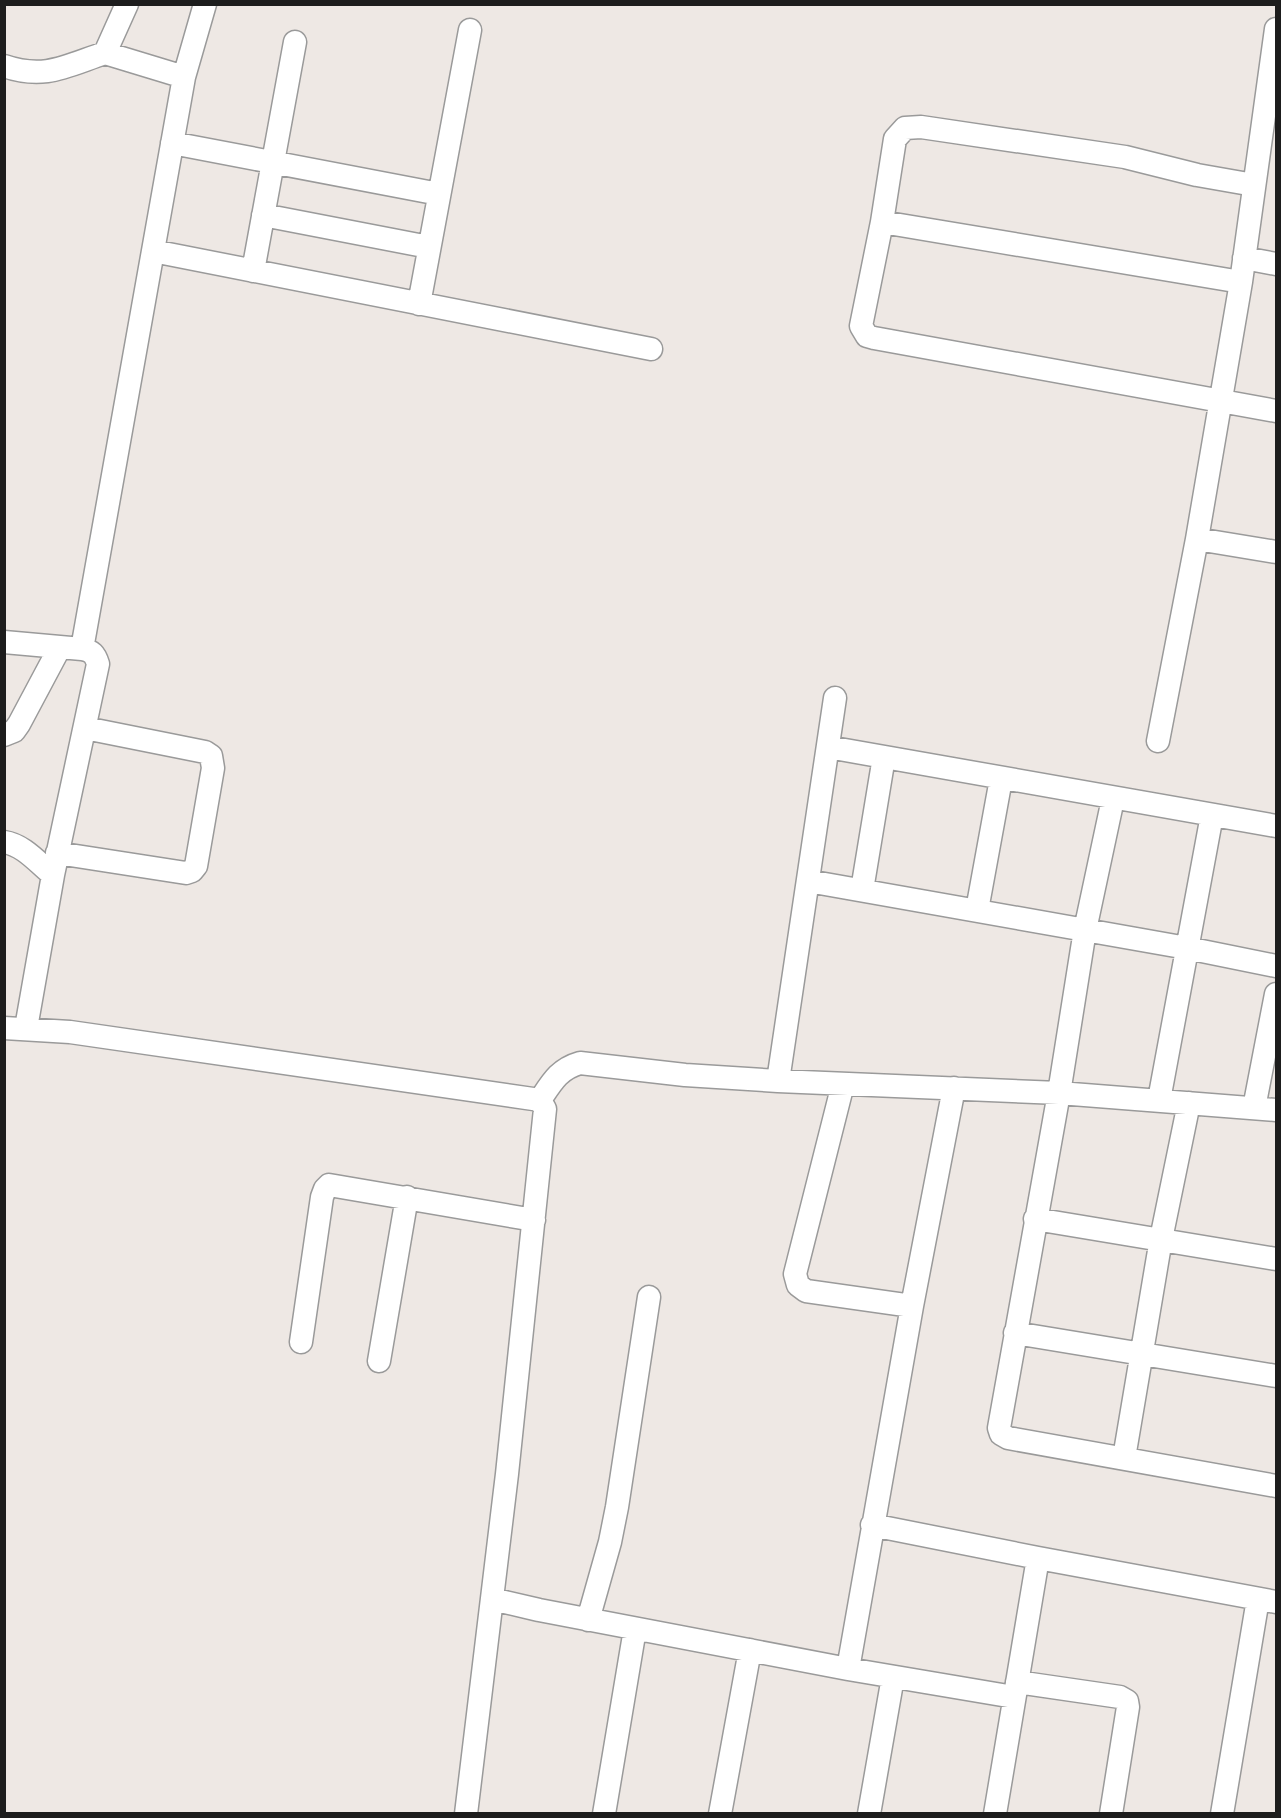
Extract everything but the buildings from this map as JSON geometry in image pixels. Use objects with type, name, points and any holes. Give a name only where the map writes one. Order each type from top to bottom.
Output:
[{"type":"street","points":[[105,53],[127,4]]},
{"type":"street","points":[[4,735],[14,731],[71,648],[153,251],[184,77],[205,4]]},
{"type":"street","points":[[1158,741],[1197,539],[1241,282],[1276,29]]},
{"type":"street","points":[[419,303],[470,30]]},
{"type":"street","points":[[253,271],[295,42]]},
{"type":"street","points":[[4,66],[45,74],[105,53],[184,77]]},
{"type":"street","points":[[1254,185],[1197,175],[1125,157],[912,126],[905,128],[895,139],[882,222],[861,327],[867,336],[1276,411]]},
{"type":"street","points":[[172,143],[439,194]]},
{"type":"street","points":[[263,215],[429,247]]},
{"type":"street","points":[[882,222],[1241,282]]},
{"type":"street","points":[[153,251],[651,349]]},
{"type":"street","points":[[1244,258],[1276,264]]},
{"type":"street","points":[[1197,539],[1276,552]]},
{"type":"street","points":[[4,642],[90,651],[96,656],[98,664],[53,875],[15,1028],[82,1034],[540,1100]]},
{"type":"street","points":[[778,1082],[836,698]]},
{"type":"street","points":[[57,853],[186,873],[192,871],[196,866],[213,768],[211,756],[205,752],[85,728]]},
{"type":"street","points":[[828,747],[1276,826]]},
{"type":"street","points":[[862,890],[884,757]]},
{"type":"street","points":[[977,910],[1001,779]]},
{"type":"street","points":[[1113,799],[1085,930],[1059,1093],[999,1428],[1001,1434],[1008,1438],[1276,1486]]},
{"type":"street","points":[[1159,1100],[1212,815]]},
{"type":"street","points":[[4,842],[22,848],[53,875]]},
{"type":"street","points":[[808,881],[1187,948],[1276,966]]},
{"type":"street","points":[[540,1100],[556,1076],[569,1066],[580,1063],[685,1075],[778,1082],[1059,1093],[1265,1109],[1276,994]]},
{"type":"street","points":[[843,1084],[795,1274],[798,1285],[806,1291],[912,1306]]},
{"type":"street","points":[[848,1669],[872,1525],[954,1088]]},
{"type":"street","points":[[466,1814],[534,1220],[545,1109],[540,1100]]},
{"type":"street","points":[[1124,1458],[1161,1239],[1189,1103]]},
{"type":"street","points":[[301,1342],[325,1189],[329,1185],[534,1220]]},
{"type":"street","points":[[379,1361],[407,1197]]},
{"type":"street","points":[[1035,1219],[1276,1259]]},
{"type":"street","points":[[588,1620],[610,1542],[617,1507],[648,1297]]},
{"type":"street","points":[[1015,1333],[1276,1376]]},
{"type":"street","points":[[872,1525],[1267,1601],[1222,1814]]},
{"type":"street","points":[[995,1814],[1038,1558]]},
{"type":"street","points":[[492,1599],[588,1620],[893,1677],[1016,1690],[1120,1697],[1127,1701],[1128,1707],[1111,1814]]},
{"type":"street","points":[[604,1814],[636,1629]]},
{"type":"street","points":[[720,1814],[750,1650]]},
{"type":"street","points":[[869,1814],[893,1677]]}]
